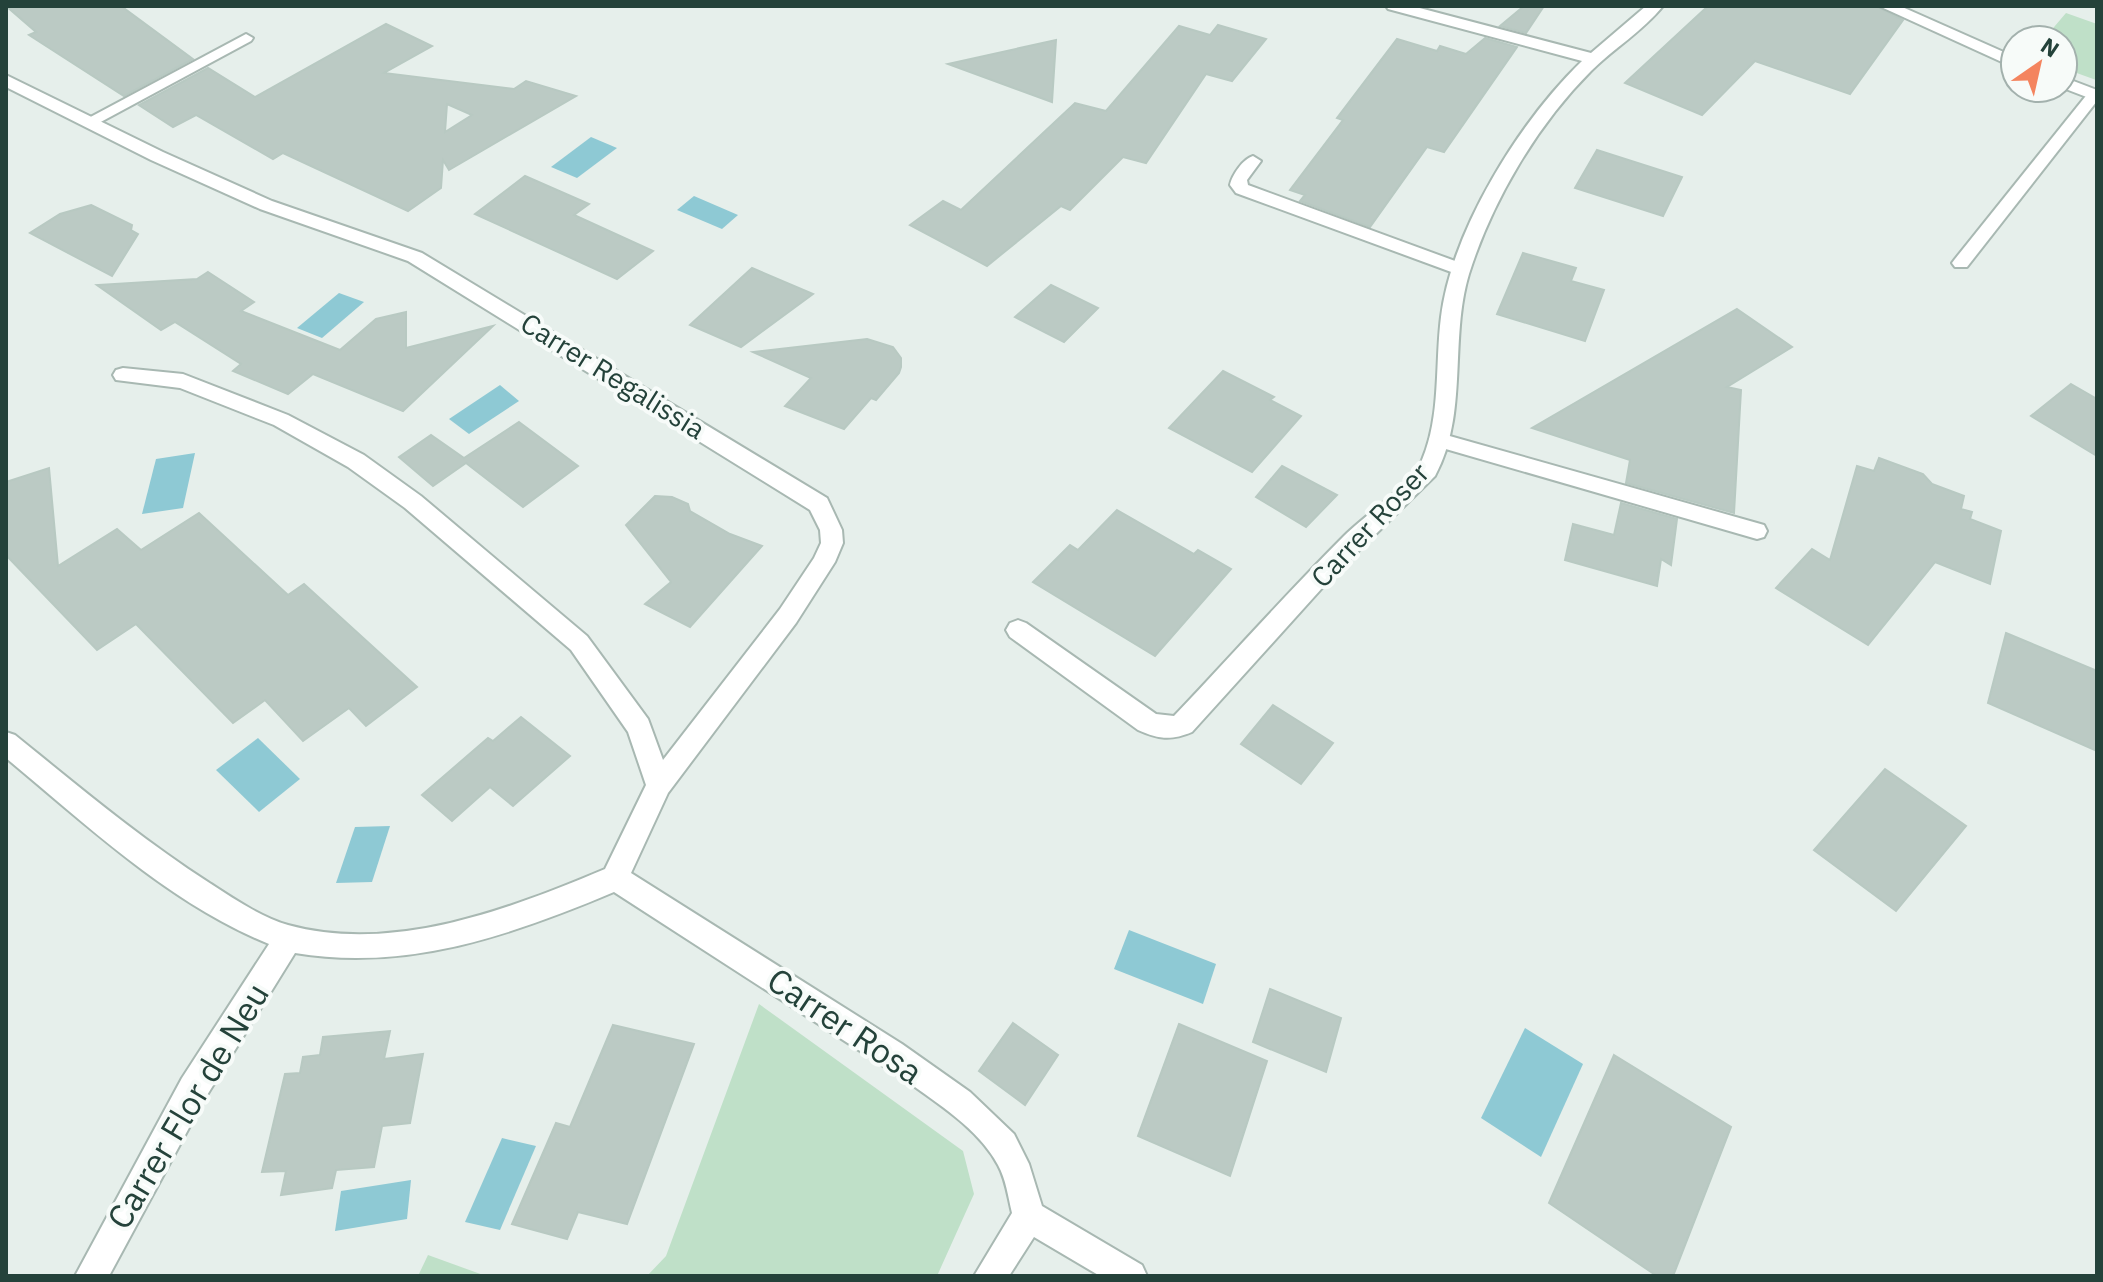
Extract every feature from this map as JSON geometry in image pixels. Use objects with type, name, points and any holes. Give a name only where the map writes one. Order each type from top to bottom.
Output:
[{"type":"street","points":[[1394,6],[1595,59]]},
{"type":"street","name":"Carrer Roser","points":[[1018,630],[1147,722],[1160,729],[1172,729],[1183,724],[1373,521],[1424,475],[1439,440],[1449,322],[1460,269],[1509,171],[1550,109],[1595,59],[1655,6]]},
{"type":"street","points":[[1887,6],[1999,56]]},
{"type":"street","name":"Carrer Regalissia","points":[[6,80],[157,156],[266,205],[415,257],[819,504],[831,530],[832,543],[824,562],[788,616],[659,785],[615,878]]},
{"type":"street","points":[[123,375],[183,381],[281,420],[356,461],[413,502],[579,643],[639,727],[659,785]]},
{"type":"street","points":[[6,743],[181,880],[235,914],[289,938],[349,948],[394,946],[539,909],[615,878]]},
{"type":"street","name":"Carrer Rosa","points":[[615,878],[664,905],[910,1068],[961,1106],[999,1139],[1019,1176],[1029,1216]]},
{"type":"street","name":"Carrer Flor de Neu","points":[[91,1276],[193,1089],[289,938]]},
{"type":"street","points":[[990,1276],[1029,1216],[1131,1276]]},
{"type":"lane","points":[[91,121],[246,38]]},
{"type":"lane","points":[[1961,263],[2096,95]]},
{"type":"lane","points":[[1253,161],[1239,179],[1238,185],[1242,189],[1460,269]]},
{"type":"lane","points":[[1439,440],[1757,531]]},
{"type":"green space","points":[[2066,13],[2097,24],[2096,80],[2079,74],[2079,24],[2057,24]]},
{"type":"green space","points":[[759,1004],[963,1151],[974,1194],[937,1276],[647,1276],[666,1256]]},
{"type":"green space","points":[[428,1255],[486,1276],[418,1276]]},
{"type":"water","points":[[591,137],[617,148],[577,178],[551,167]]},
{"type":"water","points":[[694,196],[738,215],[722,229],[677,210]]},
{"type":"water","points":[[339,293],[364,302],[322,338],[297,328]]},
{"type":"water","points":[[500,385],[519,401],[469,434],[449,419]]},
{"type":"water","points":[[195,453],[183,508],[142,514],[156,459]]},
{"type":"water","points":[[258,738],[300,779],[259,812],[216,770]]},
{"type":"water","points":[[390,826],[372,882],[336,883],[355,827]]},
{"type":"water","points":[[1129,930],[1216,964],[1203,1004],[1114,969]]},
{"type":"water","points":[[1525,1028],[1583,1064],[1541,1157],[1481,1118]]},
{"type":"water","points":[[502,1138],[536,1146],[500,1230],[465,1222]]},
{"type":"water","points":[[411,1180],[407,1219],[335,1231],[341,1191]]},
{"type":"building","points":[[6,6],[121,6],[193,59],[124,96],[29,35],[36,32]]},
{"type":"building","points":[[1524,6],[1544,6],[1526,33],[1500,26]]},
{"type":"building","points":[[1708,6],[1876,6],[1903,20],[1850,94],[1755,61],[1702,115],[1625,83]]},
{"type":"building","points":[[386,24],[432,46],[384,73],[514,89],[526,81],[576,96],[449,170],[443,160],[441,188],[408,211],[283,153],[273,159],[196,115],[173,127],[139,105],[208,68],[255,97]],"holes":[[[447,104],[472,115],[445,132]]]},
{"type":"building","points":[[1218,25],[1266,39],[1232,81],[1206,74],[1146,163],[1123,157],[1070,210],[1061,206],[987,266],[910,225],[943,201],[961,210],[1075,103],[1106,111],[1179,26],[1210,35]]},
{"type":"building","points":[[1485,38],[1517,47],[1444,152],[1427,147],[1370,227],[1300,201],[1305,195],[1290,190],[1343,120],[1337,118],[1397,39],[1437,51],[1440,46],[1466,54]]},
{"type":"building","points":[[1056,40],[1052,102],[948,64]]},
{"type":"building","points":[[1597,150],[1682,177],[1663,216],[1575,188]]},
{"type":"building","points":[[525,176],[589,204],[574,215],[653,251],[617,279],[475,214]]},
{"type":"building","points":[[91,205],[132,225],[131,230],[138,234],[112,276],[30,233],[60,214]]},
{"type":"building","points":[[1523,253],[1576,268],[1571,281],[1604,290],[1585,341],[1497,314]]},
{"type":"building","points":[[752,268],[813,294],[741,347],[690,325]]},
{"type":"building","points":[[208,272],[254,302],[241,311],[340,350],[376,319],[406,312],[406,348],[493,326],[403,411],[313,374],[288,394],[233,371],[241,364],[175,322],[161,330],[97,285],[197,279]]},
{"type":"building","points":[[1051,285],[1098,308],[1064,342],[1015,317]]},
{"type":"building","points":[[1737,309],[1792,347],[1727,387],[1741,390],[1734,513],[1626,483],[1630,460],[1532,428]]},
{"type":"building","points":[[867,339],[893,347],[901,358],[901,367],[876,400],[871,398],[844,429],[785,406],[811,378],[753,352]]},
{"type":"building","points":[[1223,371],[1274,397],[1270,400],[1301,416],[1252,472],[1169,428]]},
{"type":"building","points":[[2071,384],[2097,399],[2097,456],[2031,416]]},
{"type":"building","points":[[519,422],[578,466],[523,507],[466,463],[433,486],[399,457],[431,435],[464,458]]},
{"type":"building","points":[[1879,458],[1923,474],[1932,484],[1964,496],[1961,509],[1972,512],[1970,519],[2001,531],[1990,584],[1935,562],[1868,645],[1776,588],[1812,549],[1830,560],[1857,466],[1874,471]]},
{"type":"building","points":[[1282,466],[1337,495],[1306,527],[1256,497]]},
{"type":"building","points":[[49,468],[58,566],[117,529],[141,550],[199,513],[288,595],[304,584],[417,687],[366,726],[349,708],[303,741],[265,700],[233,723],[136,624],[97,650],[6,555],[6,482]]},
{"type":"building","points":[[655,496],[672,497],[688,504],[690,511],[730,534],[762,546],[690,627],[645,604],[671,582],[626,525]]},
{"type":"building","points":[[1621,503],[1677,519],[1671,565],[1661,559],[1657,586],[1565,560],[1573,524],[1614,535]]},
{"type":"building","points":[[1117,510],[1194,554],[1198,550],[1231,569],[1155,656],[1033,582],[1070,545],[1078,550]]},
{"type":"building","points":[[2006,633],[2097,671],[2097,751],[1988,703]]},
{"type":"building","points":[[1273,705],[1333,743],[1301,784],[1241,744]]},
{"type":"building","points":[[521,717],[570,756],[513,806],[490,787],[452,821],[422,795],[488,738],[493,741]]},
{"type":"building","points":[[1885,769],[1966,826],[1896,911],[1814,850]]},
{"type":"building","points":[[1270,989],[1341,1018],[1326,1072],[1253,1042]]},
{"type":"building","points":[[1013,1023],[1058,1055],[1025,1105],[979,1071]]},
{"type":"building","points":[[1179,1024],[1267,1061],[1230,1176],[1138,1136]]},
{"type":"building","points":[[613,1025],[694,1044],[627,1224],[578,1212],[567,1239],[512,1224],[556,1123],[570,1127]]},
{"type":"building","points":[[390,1031],[384,1059],[423,1054],[410,1123],[382,1126],[374,1167],[336,1170],[332,1188],[281,1195],[286,1171],[262,1172],[285,1074],[300,1073],[303,1057],[320,1055],[323,1037]]},
{"type":"building","points":[[1614,1055],[1731,1127],[1673,1276],[1657,1276],[1549,1203]]}]
